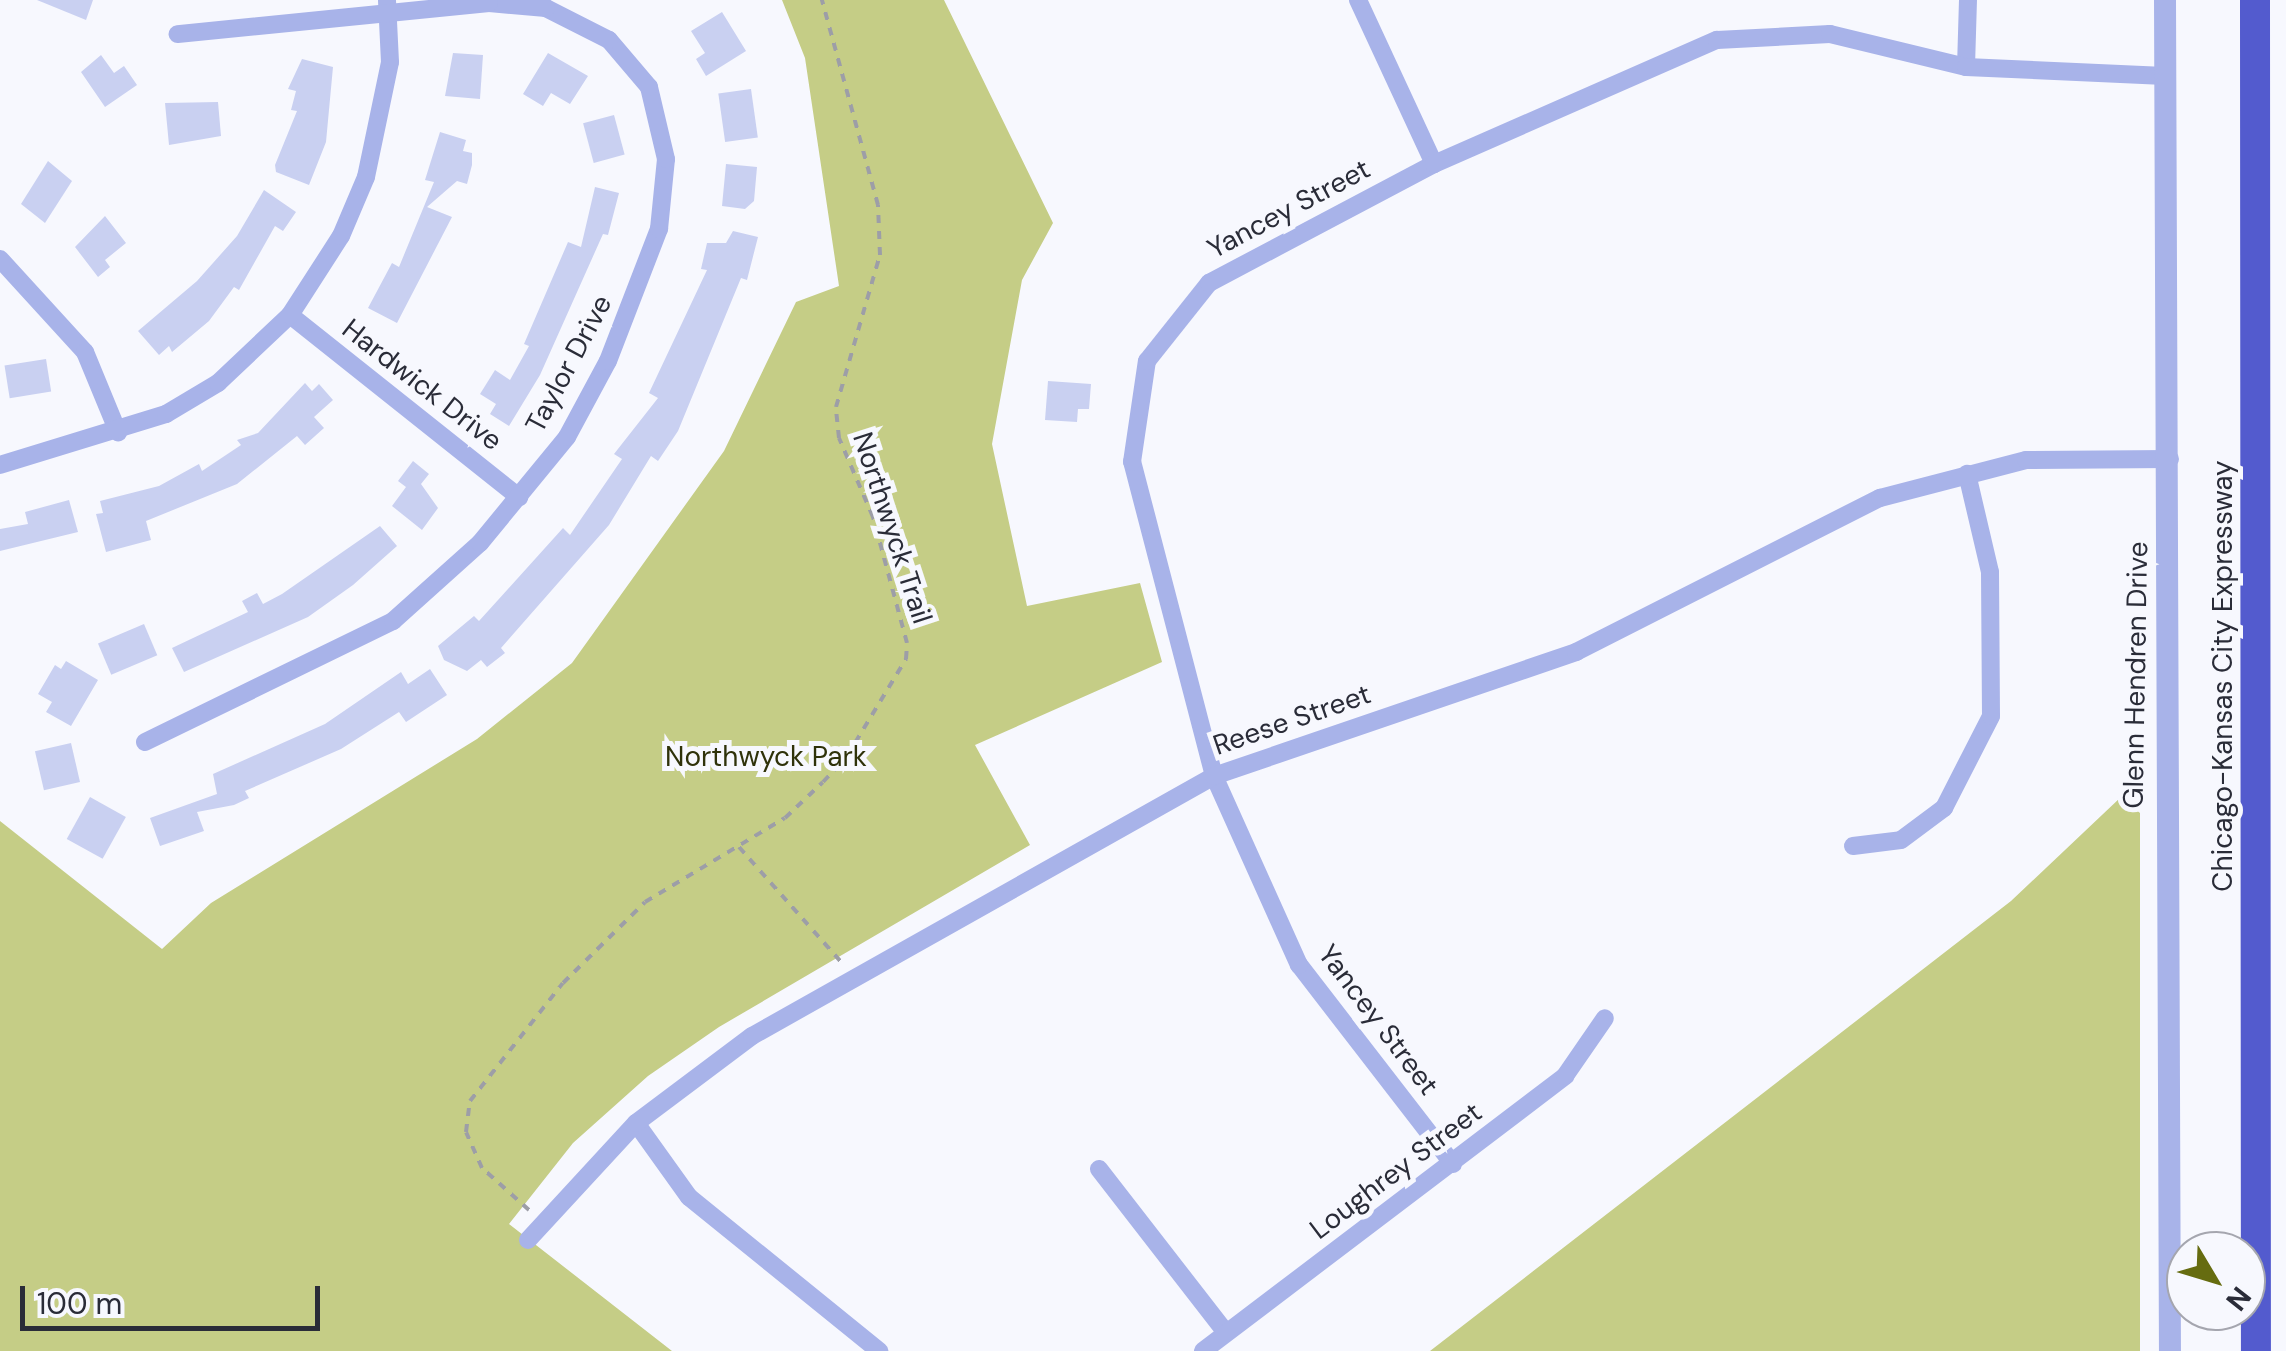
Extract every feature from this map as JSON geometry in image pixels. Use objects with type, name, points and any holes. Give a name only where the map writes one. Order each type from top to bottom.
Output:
[{"type":"highway","name":"Chicago-Kansas City Expressway","points":[[2255,0],[2256,1351]]},
{"type":"street","points":[[1358,0],[1434,164]]},
{"type":"street","points":[[1966,67],[1968,0]]},
{"type":"street","name":"Glenn Hendren Drive","points":[[2165,0],[2170,459],[2163,803],[2170,1351]]},
{"type":"street","name":"Taylor Drive","points":[[144,742],[392,621],[436,588],[519,497],[566,437],[646,273],[664,186],[662,134],[649,87],[609,40],[571,16],[489,3],[388,6],[178,34]]},
{"type":"street","points":[[0,465],[118,432],[218,383],[290,315],[341,236],[366,177],[390,62],[388,6]]},
{"type":"street","name":"Yancey Street","points":[[1453,1164],[1299,965],[1214,776],[1132,462],[1148,362],[1209,283],[1434,164],[1717,40],[1830,34],[1966,67],[2165,76]]},
{"type":"street","points":[[0,259],[85,352],[118,432]]},
{"type":"street","name":"Hardwick Drive","points":[[290,315],[519,497]]},
{"type":"street","name":"Reese Street","points":[[528,1240],[636,1123],[752,1036],[1214,776],[1576,652],[1880,498],[2026,460],[2170,459]]},
{"type":"street","points":[[1853,846],[1901,840],[1944,808],[1991,716],[1990,572],[1967,474]]},
{"type":"street","name":"Loughrey Street","points":[[1203,1351],[1565,1076],[1605,1018]]},
{"type":"street","points":[[636,1123],[690,1197],[879,1351]]},
{"type":"street","points":[[1098,1169],[1226,1333]]},
{"type":"path","name":"Northwyck Trail","points":[[546,1221],[482,1168],[466,1132],[470,1101],[563,983],[646,902],[785,818],[848,756],[906,659],[872,517],[840,438],[836,407],[880,255],[878,205],[822,0]]},
{"type":"path","points":[[739,847],[843,965]]},
{"type":"green space","name":"Northwyck Park","points":[[782,0],[944,0],[1053,223],[1022,280],[992,444],[1027,606],[1140,583],[1162,662],[975,745],[1030,845],[719,1027],[648,1076],[573,1143],[509,1224],[672,1351],[0,1351],[0,821],[162,949],[211,903],[477,739],[572,663],[724,451],[796,302],[839,286],[805,58]]},
{"type":"green space","points":[[2121,797],[2140,813],[2140,1351],[1430,1351],[2011,901]]},
{"type":"building","points":[[37,0],[93,0],[86,20]]},
{"type":"building","points":[[722,12],[746,51],[706,76],[696,59],[705,53],[691,31]]},
{"type":"building","points":[[453,53],[483,55],[480,99],[445,96]]},
{"type":"building","points":[[548,53],[588,76],[570,104],[551,93],[543,106],[523,94]]},
{"type":"building","points":[[101,55],[114,73],[124,66],[137,85],[105,107],[81,72]]},
{"type":"building","points":[[302,59],[333,67],[326,142],[309,185],[276,172],[275,165],[297,111],[291,110],[296,91],[288,89]]},
{"type":"building","points":[[751,89],[758,138],[725,142],[718,94]]},
{"type":"building","points":[[218,102],[221,136],[169,145],[165,103]]},
{"type":"building","points":[[614,115],[625,155],[594,163],[583,123]]},
{"type":"building","points":[[440,132],[466,140],[463,151],[472,153],[472,165],[467,184],[457,181],[427,207],[452,217],[397,323],[368,308],[392,263],[399,267],[434,182],[425,180]]},
{"type":"building","points":[[48,161],[72,181],[45,223],[21,204]]},
{"type":"building","points":[[726,164],[757,167],[754,201],[745,209],[722,206]]},
{"type":"building","points":[[595,187],[619,193],[608,235],[603,234],[540,375],[509,426],[490,414],[496,404],[480,394],[495,370],[510,380],[529,346],[524,344],[568,242],[581,247]]},
{"type":"building","points":[[264,190],[296,212],[283,231],[275,226],[239,290],[234,287],[209,321],[172,352],[169,346],[159,355],[138,331],[197,281],[237,236]]},
{"type":"building","points":[[105,216],[126,243],[105,260],[110,267],[98,277],[75,247]]},
{"type":"building","points":[[733,231],[758,237],[747,280],[741,278],[678,431],[658,461],[651,456],[609,525],[501,648],[505,653],[487,667],[481,660],[467,671],[444,660],[438,646],[474,616],[479,621],[563,528],[570,535],[622,459],[614,454],[658,398],[649,393],[707,270],[701,269],[707,243],[726,243]]},
{"type":"building","points":[[46,359],[51,392],[10,398],[5,366]]},
{"type":"building","points":[[1048,381],[1091,384],[1089,409],[1078,409],[1077,422],[1045,420]]},
{"type":"building","points":[[305,383],[312,391],[319,384],[333,400],[314,417],[324,428],[305,445],[297,436],[237,484],[146,521],[151,540],[106,552],[96,514],[103,513],[100,501],[159,486],[199,464],[202,471],[241,445],[237,440],[258,433]]},
{"type":"building","points":[[413,461],[429,474],[421,484],[438,508],[422,530],[392,506],[406,487],[398,481]]},
{"type":"building","points":[[69,500],[78,532],[0,551],[0,529],[28,524],[25,512]]},
{"type":"building","points":[[380,526],[397,546],[353,585],[308,617],[184,672],[172,648],[248,612],[242,601],[257,593],[263,604],[282,594]]},
{"type":"building","points":[[144,624],[157,655],[111,675],[98,644]]},
{"type":"building","points":[[66,661],[98,680],[71,726],[46,712],[52,702],[38,694],[55,665],[61,669]]},
{"type":"building","points":[[430,669],[447,695],[406,722],[399,712],[341,749],[245,791],[249,798],[197,812],[204,831],[160,846],[150,818],[217,794],[213,774],[325,724],[401,672],[408,684]]},
{"type":"building","points":[[71,743],[80,782],[44,790],[35,751]]},
{"type":"building","points":[[90,797],[126,817],[103,859],[67,839]]}]
